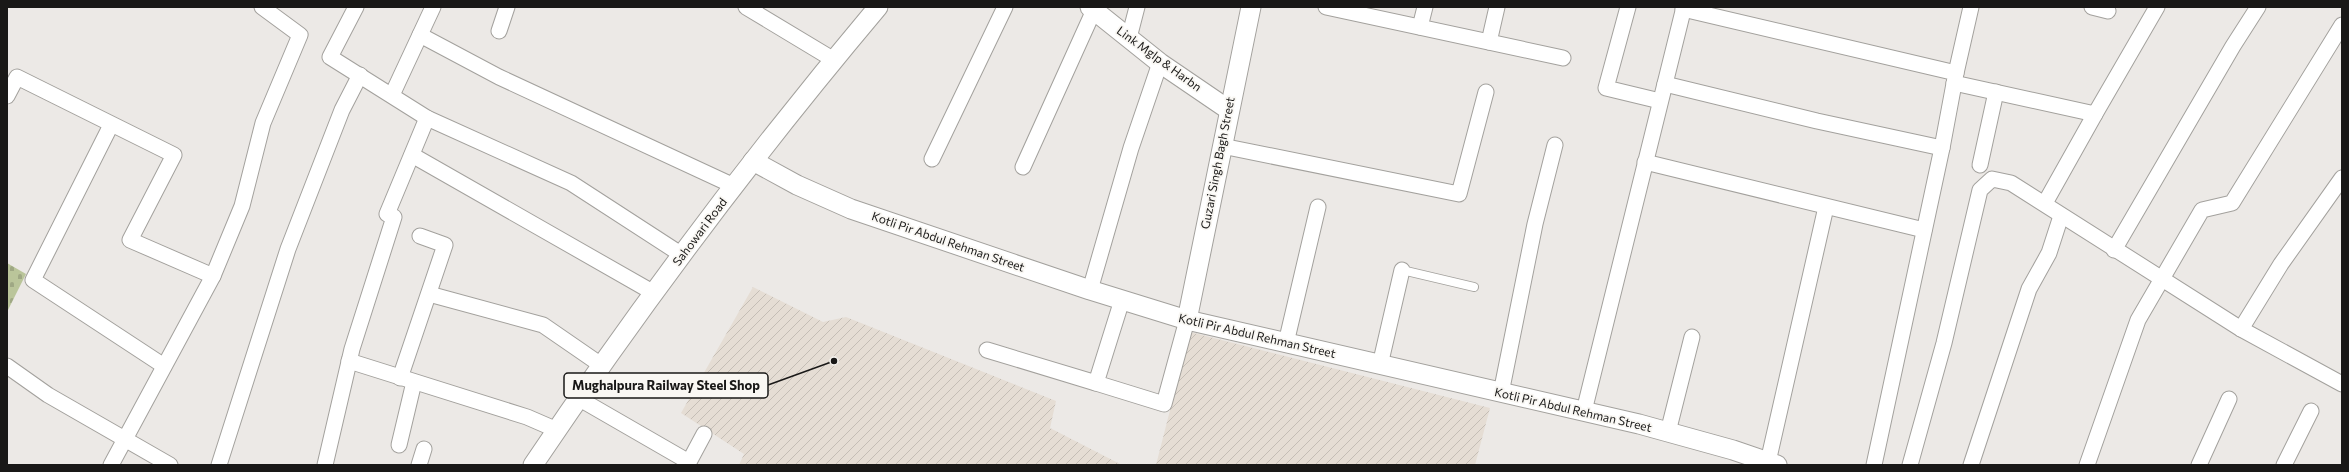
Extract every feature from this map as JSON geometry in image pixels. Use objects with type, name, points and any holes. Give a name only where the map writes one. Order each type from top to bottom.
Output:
[{"type":"street","points":[[356,7],[330,57],[428,118],[571,183],[682,254]]},
{"type":"street","points":[[392,95],[433,7]]},
{"type":"street","points":[[499,31],[507,7]]},
{"type":"street","points":[[746,7],[834,60]]},
{"type":"street","name":"Sahowari Road","points":[[536,464],[578,398],[682,254],[753,161],[878,7]]},
{"type":"street","points":[[932,159],[1004,7]]},
{"type":"street","points":[[1128,38],[1137,7]]},
{"type":"street","name":"Guzari Singh Bagh Street","points":[[1187,320],[1251,7]]},
{"type":"street","points":[[1326,7],[1355,10],[1420,27],[1563,58]]},
{"type":"street","points":[[1420,27],[1425,7]]},
{"type":"street","points":[[1490,42],[1497,7]]},
{"type":"street","points":[[1628,7],[1606,88],[1660,101]]},
{"type":"street","points":[[1874,465],[1971,7]]},
{"type":"street","points":[[2092,7],[2108,11]]},
{"type":"street","points":[[2045,204],[2157,7]]},
{"type":"street","points":[[2114,250],[2233,46],[2258,7]]},
{"type":"street","points":[[1584,411],[1684,8],[1955,78],[1996,92],[2095,114]]},
{"type":"street","points":[[111,465],[212,276],[242,206],[264,123],[300,35],[270,9]]},
{"type":"street","points":[[1022,167],[1092,9]]},
{"type":"street","name":"Link Mglp & Harbn","points":[[1092,9],[1160,63],[1229,110]]},
{"type":"street","points":[[2087,465],[2138,320],[2160,280],[2202,210],[2232,203],[2342,25]]},
{"type":"street","points":[[420,35],[499,77],[734,186]]},
{"type":"street","points":[[1090,290],[1131,148],[1160,63]]},
{"type":"street","points":[[218,465],[288,249],[342,110],[360,75]]},
{"type":"street","points":[[7,96],[17,76],[111,125],[174,155],[130,240],[212,276]]},
{"type":"street","points":[[1665,84],[1817,121],[1942,148]]},
{"type":"street","points":[[1222,146],[1459,194],[1486,92]]},
{"type":"street","points":[[1980,165],[1996,92]]},
{"type":"street","points":[[325,465],[349,362],[375,272],[394,217],[387,214],[428,118]]},
{"type":"street","points":[[111,125],[33,280],[164,366]]},
{"type":"street","points":[[1502,393],[1535,224],[1555,145]]},
{"type":"street","points":[[412,155],[654,293]]},
{"type":"street","name":"Kotli Pir Abdul Rehman Street","points":[[753,161],[797,186],[851,209],[1090,290],[1187,320],[1584,411],[1733,450],[1773,464]]},
{"type":"street","points":[[1645,162],[1924,230]]},
{"type":"street","points":[[1910,465],[1944,343],[1980,190],[1992,178],[2011,183],[2160,280],[2241,329],[2342,384]]},
{"type":"street","points":[[2241,329],[2281,264],[2342,178]]},
{"type":"street","points":[[1286,343],[1318,207]]},
{"type":"street","points":[[1773,464],[1826,207]]},
{"type":"street","points":[[1971,465],[2029,289],[2049,253],[2061,216]]},
{"type":"street","points":[[399,445],[407,380],[428,294],[445,245],[420,236]]},
{"type":"street","points":[[1380,365],[1402,270]]},
{"type":"street","points":[[428,294],[543,325],[601,365]]},
{"type":"street","points":[[1096,383],[1122,300]]},
{"type":"street","points":[[987,350],[1164,404],[1187,320]]},
{"type":"street","points":[[1668,432],[1692,337]]},
{"type":"street","points":[[349,362],[527,417],[557,430]]},
{"type":"street","points":[[7,366],[48,395],[123,440],[170,465]]},
{"type":"street","points":[[578,398],[689,462],[704,434]]},
{"type":"street","points":[[2199,465],[2229,400]]},
{"type":"street","points":[[2284,465],[2311,411]]},
{"type":"street","points":[[419,465],[424,449]]},
{"type":"lane","points":[[1402,270],[1474,287]]},
{"type":"shaded area","points":[[753,287],[823,322],[846,317],[1056,401],[1050,428],[1122,465],[739,465],[744,454],[681,413]]},
{"type":"shaded area","points":[[1190,332],[1490,408],[1475,465],[1156,465]]},
{"type":"green space","points":[[7,263],[26,274],[7,312]]},
{"type":"place","name":"Mughalpura Railway Steel Shop","points":[[834,361]]}]
